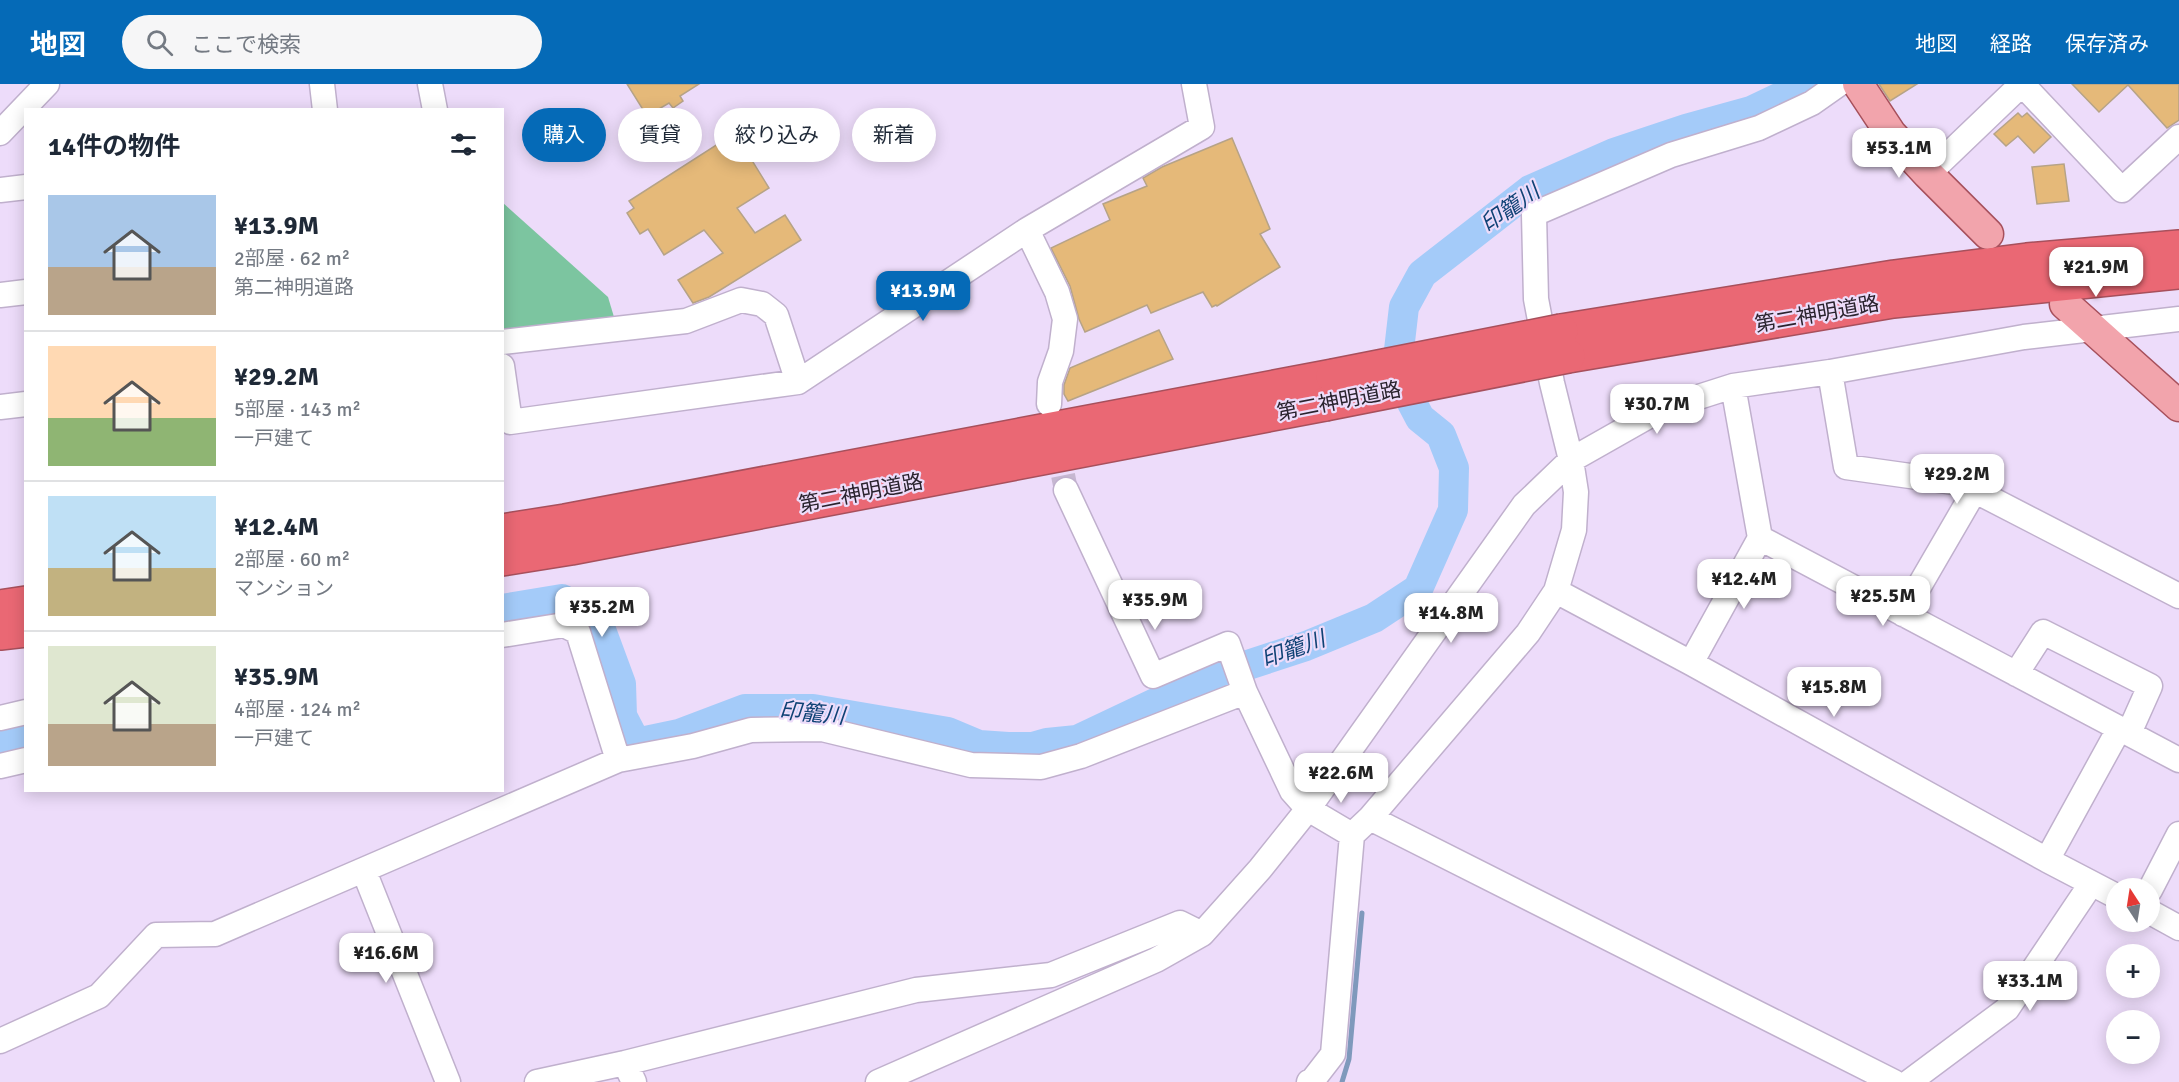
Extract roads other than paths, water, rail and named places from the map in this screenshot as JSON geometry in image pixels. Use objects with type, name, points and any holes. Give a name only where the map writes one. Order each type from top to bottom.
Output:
[{"type":"highway","name":"第二神明道路","points":[[504,559],[571,548],[1329,390],[1893,277],[2026,260],[2179,247]]},
{"type":"highway","name":"第二神明道路","points":[[1564,344],[1893,301],[2179,272]]},
{"type":"highway","name":"第二神明道路","points":[[504,531],[1329,390]]},
{"type":"highway","points":[[0,607],[24,603]]},
{"type":"highway","points":[[0,633],[24,630]]},
{"type":"main road","points":[[1858,84],[1891,134],[1988,234]]},
{"type":"main road","points":[[2065,304],[2179,406]]},
{"type":"street","points":[[0,133],[47,84]]},
{"type":"street","points":[[322,84],[325,108]]},
{"type":"street","points":[[430,84],[435,108]]},
{"type":"street","points":[[504,380],[510,422],[798,382],[1027,230],[1202,127],[1194,84]]},
{"type":"street","points":[[1312,1082],[1333,1054],[1352,835],[1370,818],[1528,633],[1556,591],[1574,530],[1576,492],[1571,460],[1552,383],[1536,299],[1534,214],[1671,155],[1759,128],[1812,103],[1839,84]]},
{"type":"street","points":[[1928,174],[2022,84],[2122,190],[2179,137]]},
{"type":"street","points":[[0,190],[24,187]]},
{"type":"street","points":[[1027,230],[1057,292],[1065,319],[1061,351],[1050,382],[1049,404]]},
{"type":"street","points":[[0,295],[24,292]]},
{"type":"street","points":[[504,342],[686,321],[741,300],[762,304],[776,315],[798,382]]},
{"type":"street","points":[[878,1082],[1156,960],[1202,934],[1308,809],[1524,505],[1571,460],[1661,409],[1733,386],[1830,372],[2024,337],[2179,319]]},
{"type":"street","points":[[1830,372],[1846,467],[1960,483],[2177,591]]},
{"type":"street","points":[[1691,663],[1760,538],[1733,386]]},
{"type":"street","points":[[0,407],[24,404]]},
{"type":"street","points":[[1066,490],[1153,676],[1228,644],[1245,692],[1292,792],[1308,809],[1352,835]]},
{"type":"street","points":[[1902,614],[1975,490]]},
{"type":"street","points":[[1760,538],[2179,760]]},
{"type":"street","points":[[1556,591],[2106,891]]},
{"type":"street","points":[[504,635],[564,626],[578,632],[618,760]]},
{"type":"street","points":[[2016,674],[2043,632],[2150,686],[2047,860]]},
{"type":"street","points":[[0,1041],[99,996],[156,935],[215,934],[618,760],[693,746],[751,730],[822,729],[971,765],[1041,766],[1081,756],[1245,692]]},
{"type":"street","points":[[0,718],[24,712]]},
{"type":"street","points":[[0,766],[24,760]]},
{"type":"street","points":[[1370,818],[1894,1082]]},
{"type":"street","points":[[2156,878],[2179,834]]},
{"type":"street","points":[[364,871],[448,1082]]},
{"type":"street","points":[[1909,1082],[2007,1009],[2091,884]]},
{"type":"street","points":[[2160,918],[2179,928]]},
{"type":"street","points":[[537,1082],[630,1072],[916,990],[1051,975],[1180,923],[1202,934]]},
{"type":"waterway","name":"印籠川","points":[[504,609],[562,599],[597,619],[621,684],[622,716],[636,743],[679,734],[745,709],[813,709],[948,732],[979,745],[1033,747],[1077,740],[1208,678],[1306,646],[1374,618],[1418,589],[1453,510],[1454,468],[1441,435],[1420,418],[1410,399],[1399,350],[1404,307],[1422,274],[1530,190],[1614,153],[1686,129],[1751,111],[1808,84]]},
{"type":"waterway","name":"印籠川","points":[[0,740],[24,736]]},
{"type":"waterway","points":[[1342,1082],[1349,1059],[1362,913]]},
{"type":"tunnel","points":[[1056,440],[1066,490]]}]
